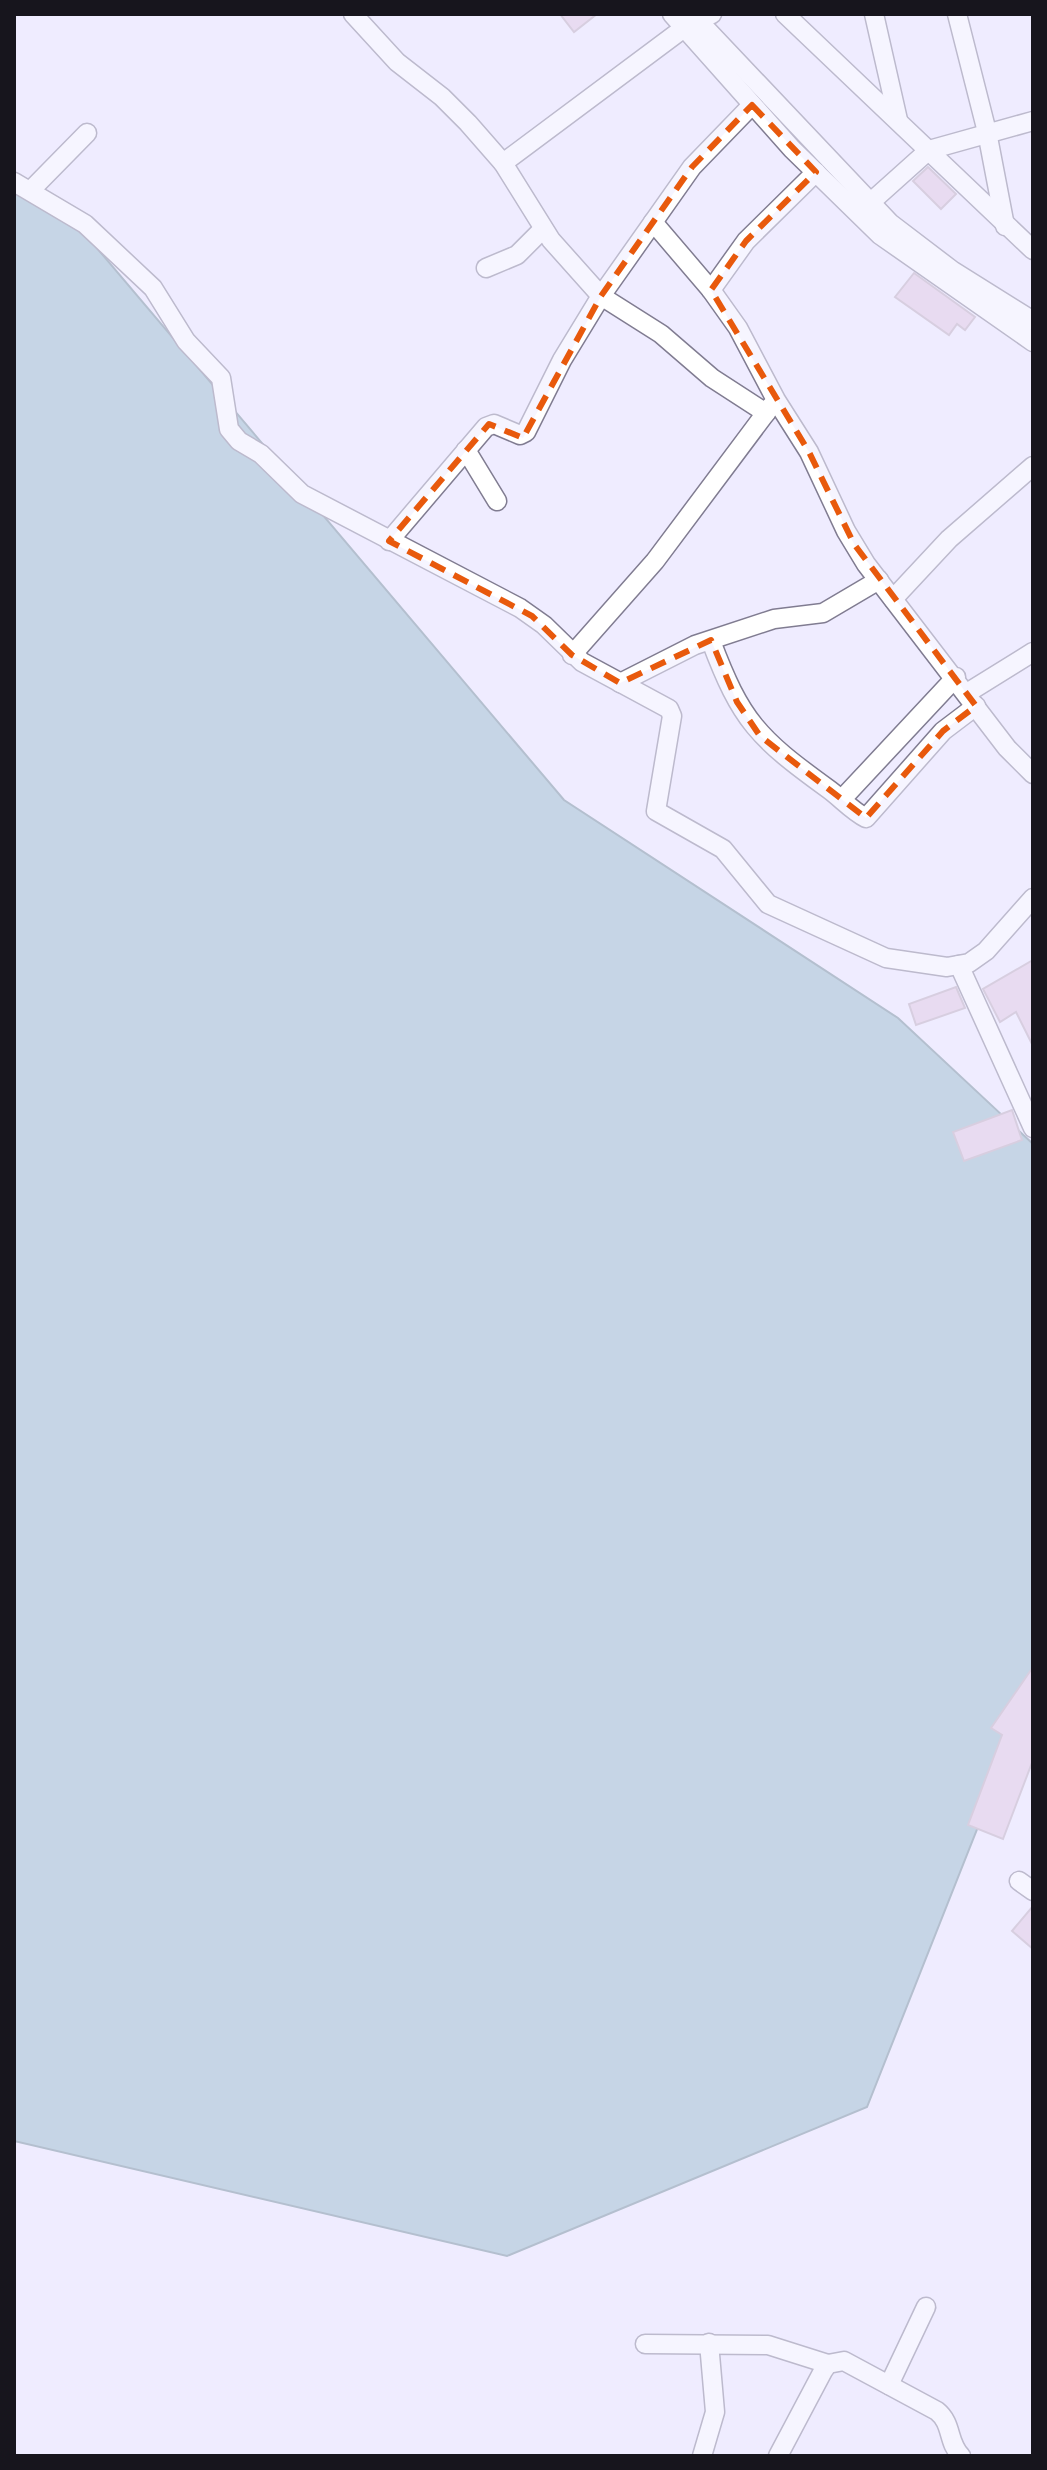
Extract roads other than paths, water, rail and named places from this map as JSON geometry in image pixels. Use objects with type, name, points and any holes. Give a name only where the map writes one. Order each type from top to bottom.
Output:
[{"type":"street","points":[[353,14],[397,62],[457,110],[503,163],[543,229],[601,296],[661,334],[712,378],[771,406]]},
{"type":"street","points":[[785,14],[1033,250]]},
{"type":"street","points":[[874,14],[898,120]]},
{"type":"street","points":[[957,14],[987,132],[1005,226]]},
{"type":"street","points":[[503,163],[691,18]]},
{"type":"street","points":[[691,18],[752,105],[816,172],[922,249],[1033,321]]},
{"type":"street","points":[[691,18],[864,208],[895,249],[1033,342]]},
{"type":"street","points":[[389,541],[489,424],[515,435],[526,432],[562,360],[601,296],[692,167],[752,105]]},
{"type":"street","points":[[864,208],[929,150],[1033,121]]},
{"type":"street","points":[[87,133],[22,186],[94,230],[153,288],[186,341],[221,378],[229,429],[234,436],[261,454],[302,494],[532,616],[572,655],[664,706],[672,716],[655,805],[659,815],[723,849],[768,904],[886,958],[926,966],[959,965],[986,951],[1033,898]]},
{"type":"street","points":[[711,290],[746,241],[816,172]]},
{"type":"street","points":[[653,222],[711,290],[738,328],[771,406],[809,452],[854,544],[1007,748],[1033,774]]},
{"type":"street","points":[[486,268],[517,255],[543,229]]},
{"type":"street","points":[[572,655],[655,561],[771,406]]},
{"type":"street","points":[[466,450],[497,501]]},
{"type":"street","points":[[893,599],[949,539],[1033,466]]},
{"type":"street","points":[[620,683],[683,649],[774,619],[823,613],[879,580]]},
{"type":"street","points":[[711,641],[737,702],[760,736],[775,751],[861,816],[872,815],[972,699],[1033,652]]},
{"type":"street","points":[[842,799],[903,730],[956,677]]},
{"type":"street","points":[[959,965],[1033,1128]]},
{"type":"street","points":[[889,2385],[926,2307]]},
{"type":"street","points":[[702,2456],[715,2412],[709,2343]]},
{"type":"street","points":[[645,2344],[768,2345],[828,2364],[844,2361],[946,2419],[955,2450],[961,2456]]},
{"type":"street","points":[[778,2456],[828,2364]]},
{"type":"water","points":[[14,178],[63,208],[564,800],[898,1018],[1033,1144],[1033,1688],[867,2107],[507,2256],[14,2141]]}]
